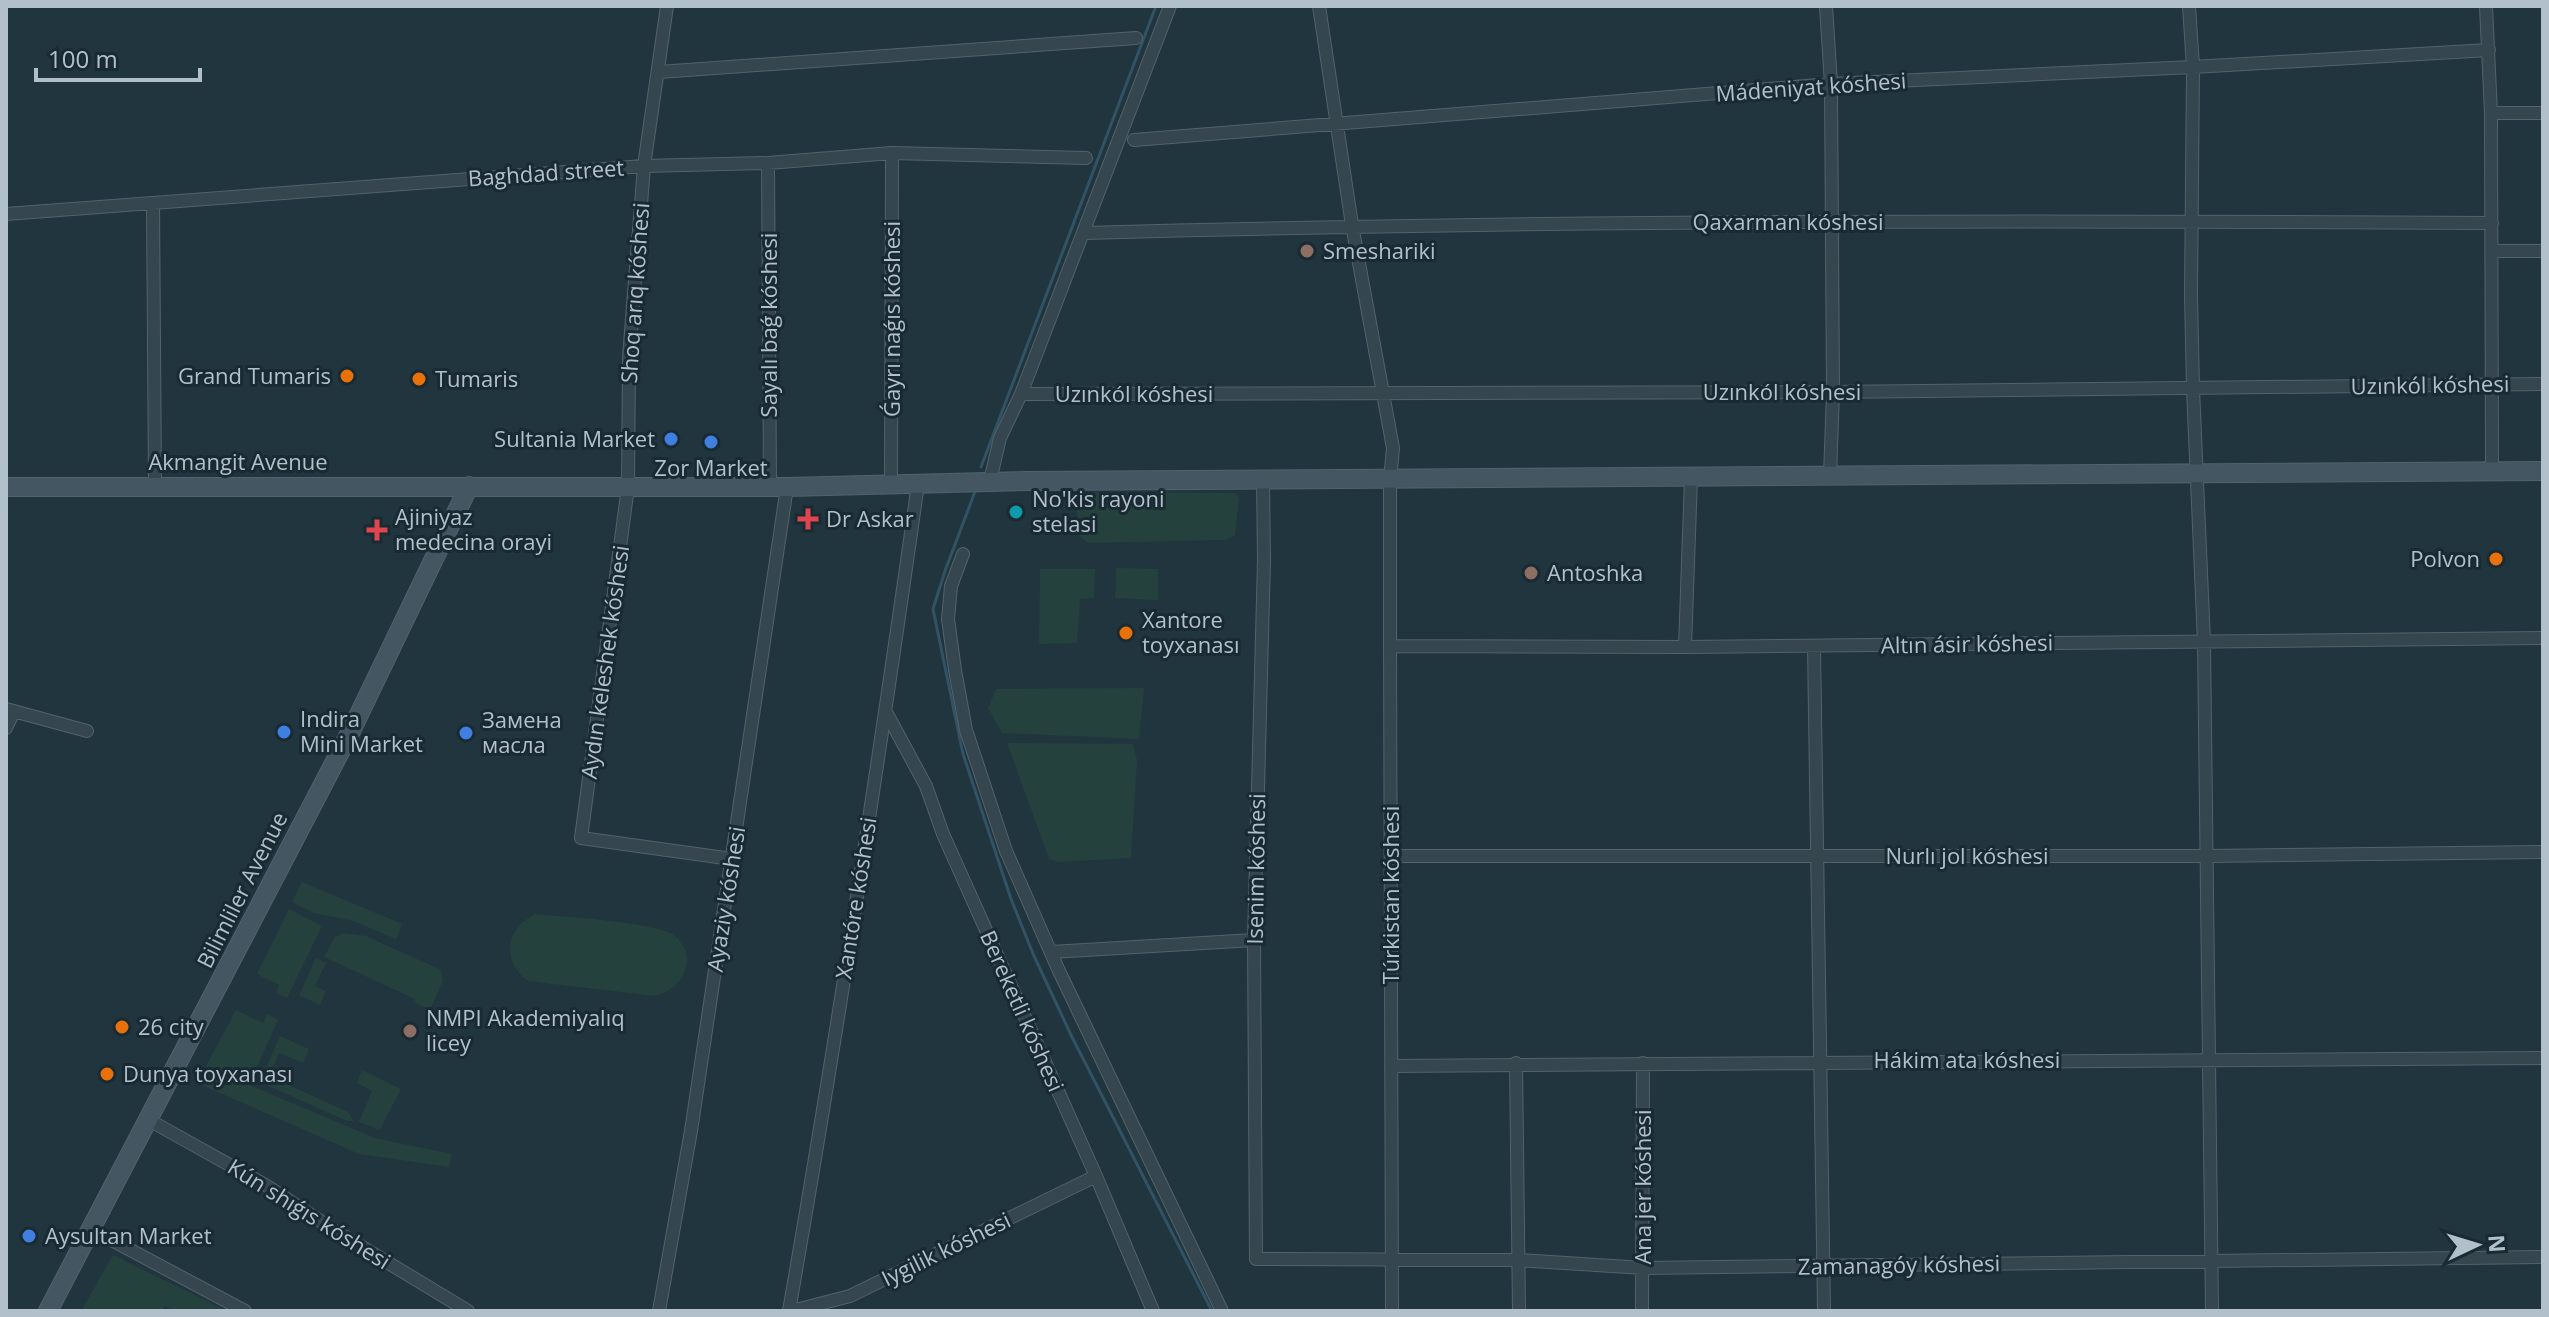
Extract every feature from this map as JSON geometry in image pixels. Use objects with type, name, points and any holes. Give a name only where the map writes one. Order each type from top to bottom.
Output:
[{"type":"main road","name":"Akmangit Avenue","points":[[6,487],[779,487],[990,481],[2543,471]]},
{"type":"main road","name":"Bilimliler Avenue","points":[[48,1311],[352,729],[469,486]]},
{"type":"street","name":"Shoq arıq kóshesi","points":[[628,487],[629,357],[644,166],[667,6]]},
{"type":"street","points":[[990,481],[1000,438],[1021,394],[1085,233],[1170,6]]},
{"type":"street","name":"Túrkistan kóshesi","points":[[1319,6],[1352,225],[1393,448],[1390,480],[1392,1311]]},
{"type":"street","points":[[1826,6],[1831,84],[1833,392],[1830,476]]},
{"type":"street","points":[[2189,6],[2193,67],[2193,389],[2204,642],[2212,1311]]},
{"type":"street","points":[[2486,6],[2491,113],[2492,471]]},
{"type":"street","points":[[659,72],[1136,38]]},
{"type":"street","name":"Mádeniyat kóshesi","points":[[1134,140],[1831,84],[2489,50]]},
{"type":"street","points":[[2491,113],[2543,113]]},
{"type":"street","name":"Baghdad street","points":[[6,214],[644,166],[768,163],[892,153],[1086,158]]},
{"type":"street","name":"Ǵayrı naǵıs kóshesi","points":[[891,485],[892,153]]},
{"type":"street","name":"Sayalı baǵ kóshesi","points":[[768,163],[779,487]]},
{"type":"street","points":[[153,203],[155,486]]},
{"type":"street","name":"Qaxarman kóshesi","points":[[1085,233],[1352,225],[2191,221],[2492,223]]},
{"type":"street","points":[[2492,251],[2543,251]]},
{"type":"street","name":"Uzınkól kóshesi","points":[[1021,394],[1383,395],[2543,384]]},
{"type":"street","points":[[1685,647],[1691,478]]},
{"type":"street","name":"Isenim kóshesi","points":[[1256,1259],[1254,940],[1264,560],[1263,480]]},
{"type":"street","name":"Xantóre kóshesi","points":[[790,1311],[886,712],[918,484]]},
{"type":"street","name":"Aydın keleshek kóshesi","points":[[628,487],[581,838],[732,859]]},
{"type":"street","name":"Ayaziy kóshesi","points":[[659,1311],[678,1212],[732,859],[779,487]]},
{"type":"street","points":[[963,554],[951,586],[948,619],[966,730],[1006,851],[1222,1311]]},
{"type":"street","name":"Altın ásir kóshesi","points":[[1390,646],[1685,647],[2543,638]]},
{"type":"street","points":[[1814,646],[1824,1311]]},
{"type":"street","points":[[6,728],[10,710],[87,731]]},
{"type":"street","name":"Bereketli kóshesi","points":[[886,712],[926,786],[943,834],[1153,1311]]},
{"type":"street","name":"Nurlı jol kóshesi","points":[[1391,856],[2207,856],[2543,852]]},
{"type":"street","points":[[1051,952],[1254,940]]},
{"type":"street","name":"Hákim ata kóshesi","points":[[1391,1066],[2543,1058]]},
{"type":"street","points":[[1516,1063],[1519,1311]]},
{"type":"street","name":"Ana jer kóshesi","points":[[1642,1311],[1643,1063]]},
{"type":"street","name":"Kún shıǵıs kóshesi","points":[[149,1120],[267,1186],[468,1311]]},
{"type":"street","name":"Iygilik kóshesi","points":[[790,1311],[850,1296],[1096,1176]]},
{"type":"street","points":[[91,1229],[245,1311]]},
{"type":"street","name":"Zamanagóy kóshesi","points":[[1256,1259],[1518,1260],[1643,1268],[2543,1257]]},
{"type":"green space","points":[[1079,492],[1235,493],[1239,498],[1235,535],[1226,540],[1088,543],[1080,536],[1075,499]]},
{"type":"green space","points":[[1116,568],[1158,569],[1158,600],[1115,598]]},
{"type":"green space","points":[[1040,569],[1095,569],[1094,598],[1080,599],[1077,643],[1039,644]]},
{"type":"green space","points":[[1144,688],[1139,739],[1002,733],[988,708],[996,689]]},
{"type":"green space","points":[[1007,743],[1133,744],[1137,760],[1131,858],[1059,862],[1049,859]]},
{"type":"green space","points":[[302,882],[402,924],[396,939],[353,921],[314,913],[292,902]]},
{"type":"green space","points":[[289,909],[322,926],[287,998],[276,993],[279,985],[257,974]]},
{"type":"green space","points":[[536,914],[631,924],[666,931],[675,936],[686,954],[684,972],[673,987],[655,996],[528,981],[514,964],[510,945],[518,928]]},
{"type":"green space","points":[[344,933],[366,936],[441,970],[443,981],[430,1010],[414,1002],[415,999],[324,957],[335,937]]},
{"type":"green space","points":[[316,958],[326,963],[315,986],[326,991],[320,1005],[299,995]]},
{"type":"green space","points":[[236,1010],[263,1023],[267,1014],[278,1020],[249,1085],[375,1138],[452,1154],[449,1167],[359,1154],[197,1083]]},
{"type":"green space","points":[[280,1036],[309,1049],[303,1063],[279,1053],[269,1076],[348,1112],[354,1121],[347,1121],[260,1082]]},
{"type":"green space","points":[[362,1070],[401,1089],[378,1129],[359,1122],[372,1091],[357,1083]]},
{"type":"green space","points":[[113,1255],[227,1311],[174,1311],[165,1306],[161,1311],[81,1311]]},
{"type":"waterway","points":[[981,467],[1156,6]]},
{"type":"waterway","points":[[976,489],[933,609],[963,754],[1011,899],[1034,956],[1212,1311]]},
{"type":"place","name":"Smeshariki","points":[[1307,251]]},
{"type":"place","name":"Grand Tumaris","points":[[347,376]]},
{"type":"place","name":"Tumaris","points":[[419,379]]},
{"type":"place","name":"Sultania Market","points":[[671,439]]},
{"type":"place","name":"Zor Market","points":[[711,442]]},
{"type":"place","name":"No'kis rayoni stelasi","points":[[1016,512]]},
{"type":"place","name":"Dr Askar","points":[[808,519]]},
{"type":"place","name":"Ajiniyaz medecina orayi","points":[[377,530]]},
{"type":"place","name":"Polvon","points":[[2496,559]]},
{"type":"place","name":"Antoshka","points":[[1531,573]]},
{"type":"place","name":"Xantore toyxanası","points":[[1126,633]]},
{"type":"place","name":"Indira Mini Market","points":[[284,732]]},
{"type":"place","name":"Замена масла","points":[[466,733]]},
{"type":"place","name":"26 city","points":[[122,1027]]},
{"type":"place","name":"NMPI Akademiyalıq licey","points":[[410,1031]]},
{"type":"place","name":"Dunya toyxanası","points":[[107,1074]]},
{"type":"place","name":"Aysultan Market","points":[[29,1236]]}]
